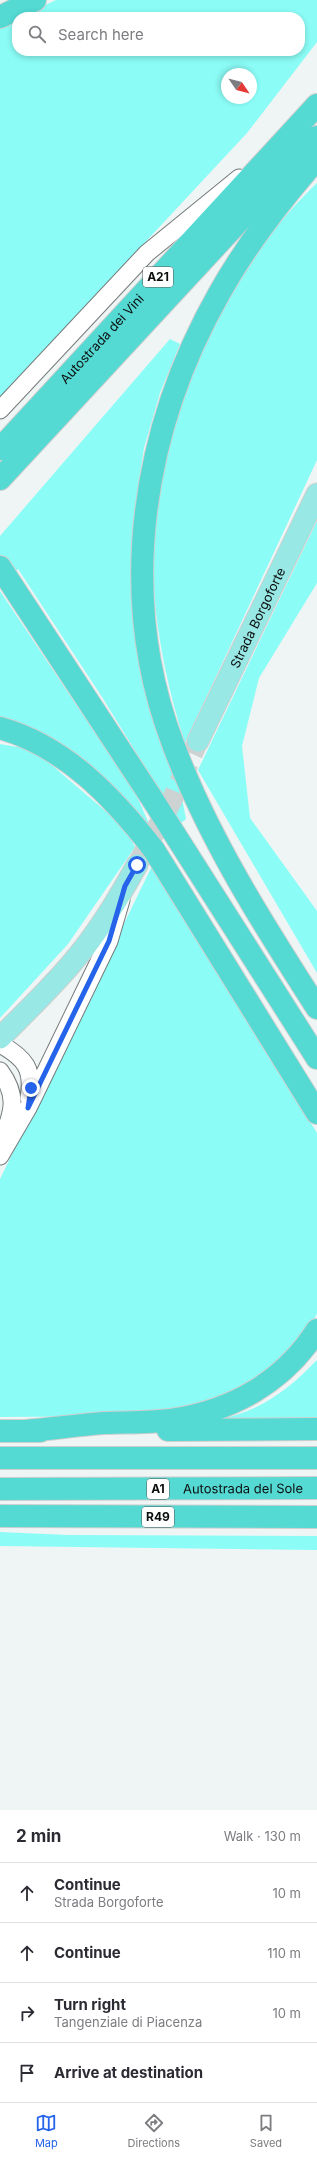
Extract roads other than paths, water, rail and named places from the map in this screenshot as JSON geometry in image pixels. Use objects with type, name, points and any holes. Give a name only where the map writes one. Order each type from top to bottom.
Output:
[{"type":"highway","points":[[0,17],[35,0]]},
{"type":"highway","name":"Autostrada dei Vini","points":[[0,449],[317,105]]},
{"type":"highway","name":"Autostrada dei Vini","points":[[0,479],[317,137]]},
{"type":"highway","points":[[317,159],[287,194],[239,260],[200,329],[181,370],[155,450],[146,498],[142,534],[143,619],[150,664],[174,748],[203,814],[227,859],[272,938],[317,1008]]},
{"type":"highway","points":[[0,567],[204,880],[317,1058]]},
{"type":"highway","points":[[0,728],[32,740],[70,763],[104,792],[138,828],[158,856],[317,1113]]},
{"type":"highway","points":[[227,859],[273,917],[317,986]]},
{"type":"highway","points":[[204,880],[245,968],[280,1026],[317,1094]]},
{"type":"highway","points":[[25,1431],[103,1423],[172,1420],[220,1408],[270,1383],[293,1362],[317,1330]]},
{"type":"highway","points":[[0,1431],[317,1429]]},
{"type":"highway","points":[[0,1458],[317,1458]]},
{"type":"highway","name":"Autostrada del Sole","points":[[0,1489],[317,1488]]},
{"type":"highway","name":"R49","points":[[0,1516],[317,1517]]},
{"type":"main road","name":"Strada Borgoforte","points":[[198,741],[317,494]]},
{"type":"main road","points":[[0,1038],[51,987],[73,962],[92,937],[137,865]]},
{"type":"street","points":[[0,410],[147,253],[278,147]]},
{"type":"street","points":[[0,1156],[28,1108],[109,941],[125,886]]},
{"type":"street","points":[[0,1044],[24,1060],[28,1069],[31,1088],[28,1108]]},
{"type":"street","points":[[0,1071],[10,1088],[12,1108],[10,1118],[0,1144]]},
{"type":"street","points":[[0,1106],[3,1121],[0,1139]]},
{"type":"tunnel","points":[[137,865],[172,800],[198,741]]}]
